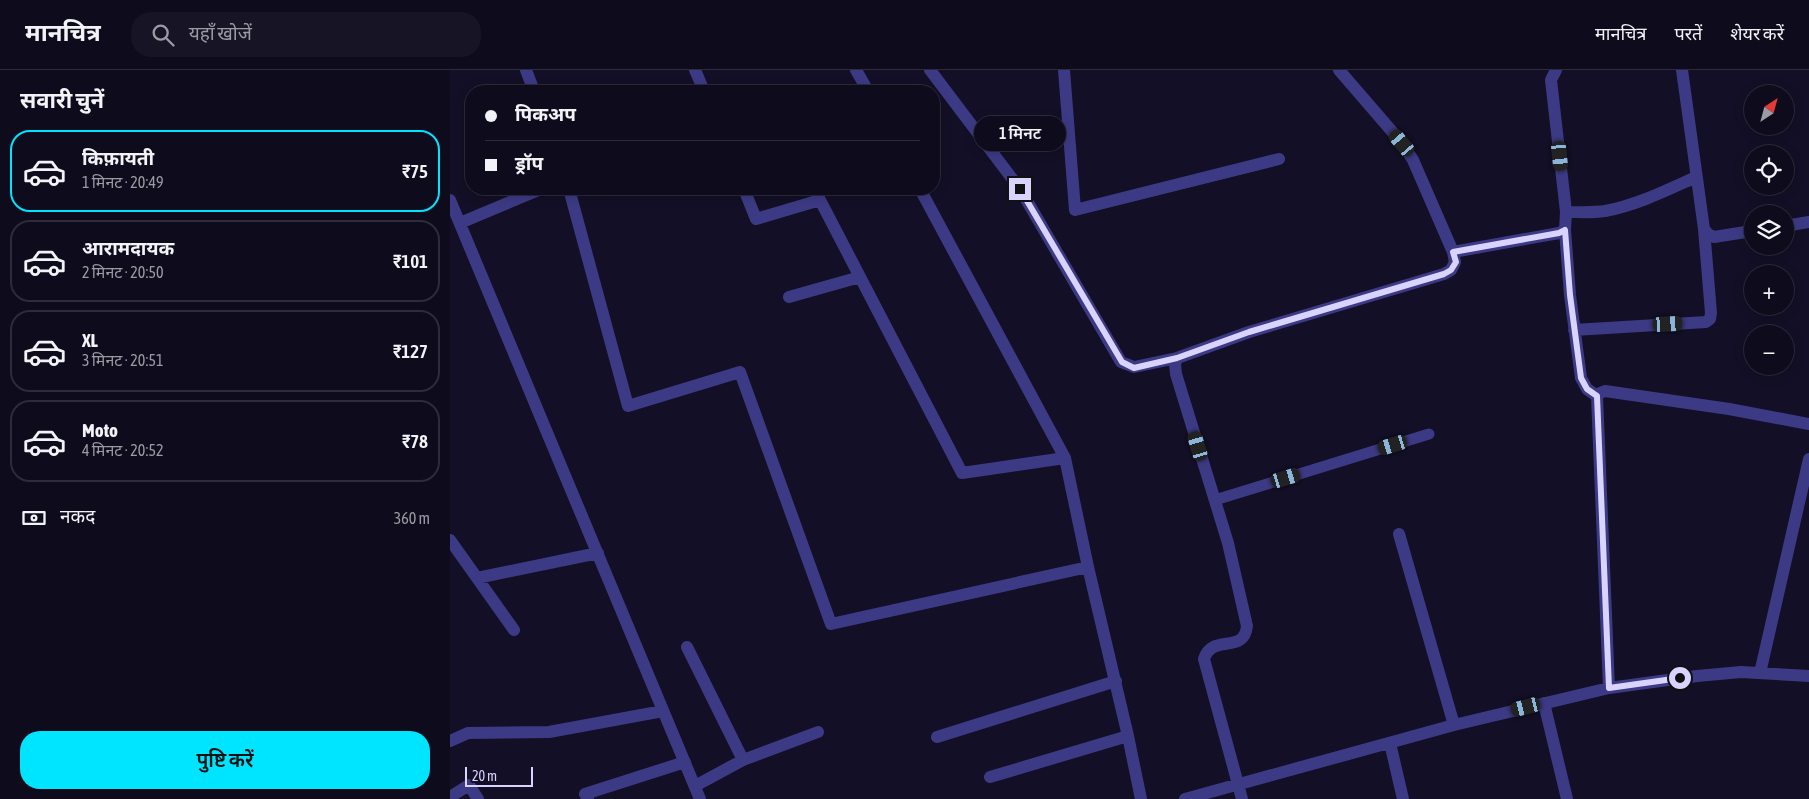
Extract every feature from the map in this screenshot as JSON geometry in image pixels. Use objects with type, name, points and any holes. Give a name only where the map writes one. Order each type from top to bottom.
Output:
[{"type":"street","points":[[526,70],[532,85]]},
{"type":"street","points":[[695,70],[701,85]]},
{"type":"street","points":[[856,70],[865,85]]},
{"type":"street","points":[[930,70],[1020,189],[1122,362],[1134,368],[1177,358],[1249,332],[1444,274],[1451,270],[1456,262],[1453,252],[1413,160],[1402,143],[1339,70]]},
{"type":"street","points":[[1064,70],[1075,210],[1279,158]]},
{"type":"street","points":[[1556,70],[1551,80],[1566,212],[1565,230],[1574,330],[1581,378],[1587,389],[1597,396]]},
{"type":"street","points":[[1574,330],[1706,322],[1710,319],[1704,230],[1682,70]]},
{"type":"street","points":[[1566,212],[1603,211],[1619,208],[1642,201],[1696,177]]},
{"type":"street","points":[[460,223],[527,195]]},
{"type":"street","points":[[571,195],[628,406],[740,372],[831,624],[1088,567]]},
{"type":"street","points":[[746,195],[756,219],[820,200],[962,473],[1065,458]]},
{"type":"street","points":[[923,195],[1065,458],[1141,799]]},
{"type":"street","points":[[450,200],[700,799]]},
{"type":"street","points":[[1794,224],[1809,222]]},
{"type":"street","points":[[1453,252],[1559,233],[1565,230]]},
{"type":"street","points":[[1704,230],[1714,237],[1744,232]]},
{"type":"street","points":[[789,297],[860,277]]},
{"type":"street","points":[[1177,358],[1175,364],[1176,374],[1228,543],[1247,626],[1246,635],[1241,640],[1212,647],[1206,651],[1204,659],[1242,799]]},
{"type":"street","points":[[1597,396],[1605,391],[1729,409],[1809,424]]},
{"type":"street","points":[[1597,396],[1609,688]]},
{"type":"street","points":[[1760,673],[1809,459]]},
{"type":"street","points":[[1399,534],[1454,725]]},
{"type":"street","points":[[450,540],[514,630]]},
{"type":"street","points":[[477,578],[598,553]]},
{"type":"street","points":[[687,647],[743,760]]},
{"type":"street","points":[[1186,799],[1454,725],[1609,688],[1742,672],[1809,676]]},
{"type":"street","points":[[938,737],[1116,681]]},
{"type":"street","points":[[1544,703],[1567,799]]},
{"type":"street","points":[[450,741],[468,733],[549,732],[663,710]]},
{"type":"street","points":[[695,786],[743,760],[818,732]]},
{"type":"street","points":[[990,777],[1128,736]]},
{"type":"street","points":[[1390,743],[1403,799]]},
{"type":"street","points":[[588,799],[585,794],[684,762]]},
{"type":"street","points":[[450,797],[469,785],[478,799]]},
{"type":"lane","points":[[1215,500],[1429,434]]},
{"type":"route","points":[[1020,189],[1122,362],[1134,368],[1177,358],[1249,332],[1444,274],[1451,270],[1456,262],[1453,252],[1559,233],[1565,230],[1570,295],[1581,378],[1587,389],[1597,396],[1609,688],[1680,678]]}]
